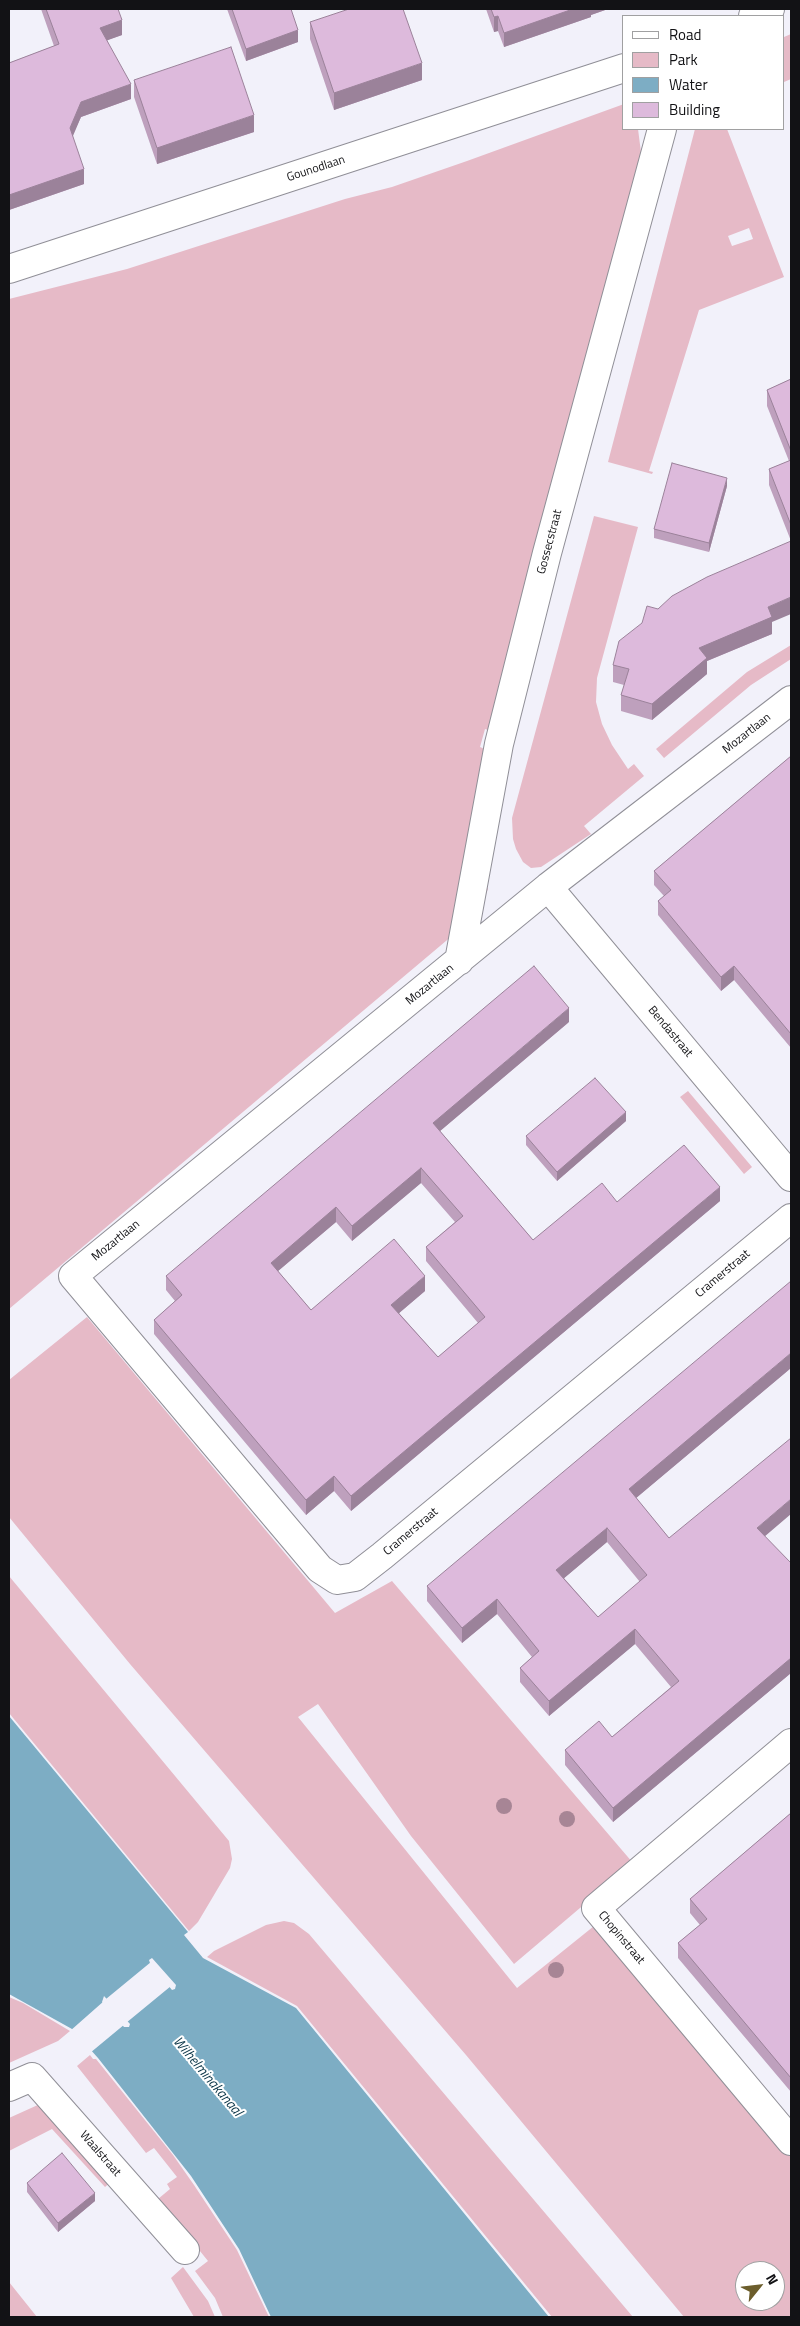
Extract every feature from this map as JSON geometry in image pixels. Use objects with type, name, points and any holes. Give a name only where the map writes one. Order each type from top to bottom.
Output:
[{"type":"street","points":[[755,15],[770,9]]},
{"type":"street","name":"Gounodlaan","points":[[9,269],[622,69]]},
{"type":"street","name":"Gossecstraat","points":[[459,961],[499,744],[547,553],[662,130]]},
{"type":"street","name":"Mozartlaan","points":[[73,1276],[548,888],[791,700]]},
{"type":"street","name":"Bendastraat","points":[[548,888],[791,1177]]},
{"type":"street","name":"Cramerstraat","points":[[73,1276],[320,1569],[337,1580],[356,1577],[369,1567],[791,1218]]},
{"type":"street","name":"Chopinstraat","points":[[791,1743],[596,1908],[791,2141]]},
{"type":"street","name":"Waalstraat","points":[[9,2087],[32,2077],[185,2250]]},
{"type":"green space","points":[[791,34],[791,79],[785,82],[785,37]]},
{"type":"green space","points":[[622,105],[622,130],[638,130],[642,160],[491,731],[485,729],[480,747],[487,750],[480,872],[488,889],[478,914],[9,1309],[9,299],[127,269],[345,199],[392,187]]},
{"type":"green space","points":[[695,130],[727,130],[784,277],[699,310],[649,471],[653,472],[652,474],[608,462]],"holes":[[[749,228],[753,239],[732,246],[728,236]]]},
{"type":"green space","points":[[594,516],[638,527],[597,678],[596,702],[602,724],[612,745],[628,769],[634,764],[644,776],[584,826],[591,834],[541,867],[531,868],[523,862],[516,849],[513,839],[512,818]]},
{"type":"green space","points":[[791,645],[791,659],[751,685],[664,758],[656,749],[747,672]]},
{"type":"green space","points":[[688,1091],[752,1167],[744,1174],[680,1097]]},
{"type":"green space","points":[[87,1317],[335,1613],[392,1581],[633,1863],[514,1964],[411,1836],[318,1704],[298,1717],[517,1988],[599,1922],[791,2151],[791,2317],[684,2317],[466,2055],[130,1664],[9,1517],[9,1380]]},
{"type":"green space","points":[[9,1576],[229,1841],[232,1859],[230,1868],[198,1922],[189,1931],[9,1713]]},
{"type":"green space","points":[[284,1921],[294,1923],[309,1934],[633,2317],[552,2317],[297,2006],[207,1957],[214,1951],[266,1925]]},
{"type":"green space","points":[[9,1997],[23,2003],[70,2031],[58,2041],[9,2063]]},
{"type":"green space","points":[[90,2055],[93,2059],[96,2059],[173,2155],[194,2185],[237,2250],[269,2317],[223,2317],[215,2298],[195,2271],[208,2261],[158,2199],[170,2189],[167,2184],[177,2177],[154,2148],[146,2153],[77,2066]]},
{"type":"green space","points":[[40,2104],[113,2180],[105,2187],[52,2129],[9,2151],[9,2118]]},
{"type":"green space","points":[[183,2267],[208,2301],[215,2317],[194,2317],[171,2278]]},
{"type":"green space","points":[[9,2282],[37,2317],[9,2317]]},
{"type":"water","name":"Wilhelminakanaal","points":[[9,1716],[188,1932],[184,1935],[203,1958],[296,2008],[549,2317],[271,2317],[239,2249],[191,2176],[98,2058],[72,2029],[9,1994]],"holes":[[[152,1958],[176,1985],[175,1989],[172,1990],[150,1963],[149,1960]],[[104,1996],[130,2024],[129,2027],[124,2027],[102,2002]]]},
{"type":"pier","points":[[151,1962],[171,1986],[126,2023],[106,1999]]},
{"type":"pier","points":[[104,2001],[125,2024],[90,2053],[70,2031]]},
{"type":"building","points":[[46,9],[118,9],[122,20],[100,28],[131,84],[81,102],[70,128],[84,169],[9,195],[9,63],[59,44]]},
{"type":"building","points":[[232,9],[291,9],[298,30],[246,49]]},
{"type":"building","points":[[349,9],[403,9],[422,63],[334,93],[310,22]]},
{"type":"building","points":[[491,9],[573,9],[504,33],[498,16],[494,17]]},
{"type":"building","points":[[231,47],[254,115],[157,148],[134,80]]},
{"type":"building","points":[[791,379],[791,451],[767,390]]},
{"type":"building","points":[[791,460],[791,525],[769,469]]},
{"type":"building","points":[[672,463],[727,478],[709,543],[654,529]]},
{"type":"building","points":[[791,541],[791,597],[768,607],[772,617],[699,648],[707,658],[652,704],[621,695],[629,669],[613,665],[619,641],[642,623],[647,606],[658,609],[672,596],[707,577]]},
{"type":"building","points":[[791,756],[791,1034],[734,966],[721,977],[658,901],[671,890],[654,871]]},
{"type":"building","points":[[534,966],[569,1008],[433,1123],[533,1240],[602,1183],[617,1202],[684,1145],[720,1187],[351,1496],[334,1476],[306,1500],[154,1320],[182,1295],[166,1276]],"holes":[[[421,1168],[463,1216],[426,1247],[485,1317],[438,1357],[391,1305],[425,1276],[394,1239],[311,1310],[271,1263],[336,1207],[352,1226]]]},
{"type":"building","points":[[595,1078],[626,1112],[557,1172],[526,1136]]},
{"type":"building","points":[[791,1281],[791,1353],[629,1489],[669,1538],[791,1438],[791,1499],[757,1528],[791,1563],[791,1658],[613,1808],[565,1750],[599,1721],[612,1737],[679,1681],[635,1629],[549,1701],[520,1668],[539,1651],[497,1599],[462,1628],[427,1586]],"holes":[[[607,1528],[647,1575],[598,1617],[556,1570]]]},
{"type":"building","points":[[791,1813],[791,2078],[678,1943],[707,1919],[690,1899]]},
{"type":"building","points":[[62,2153],[95,2193],[58,2223],[27,2183]]}]
